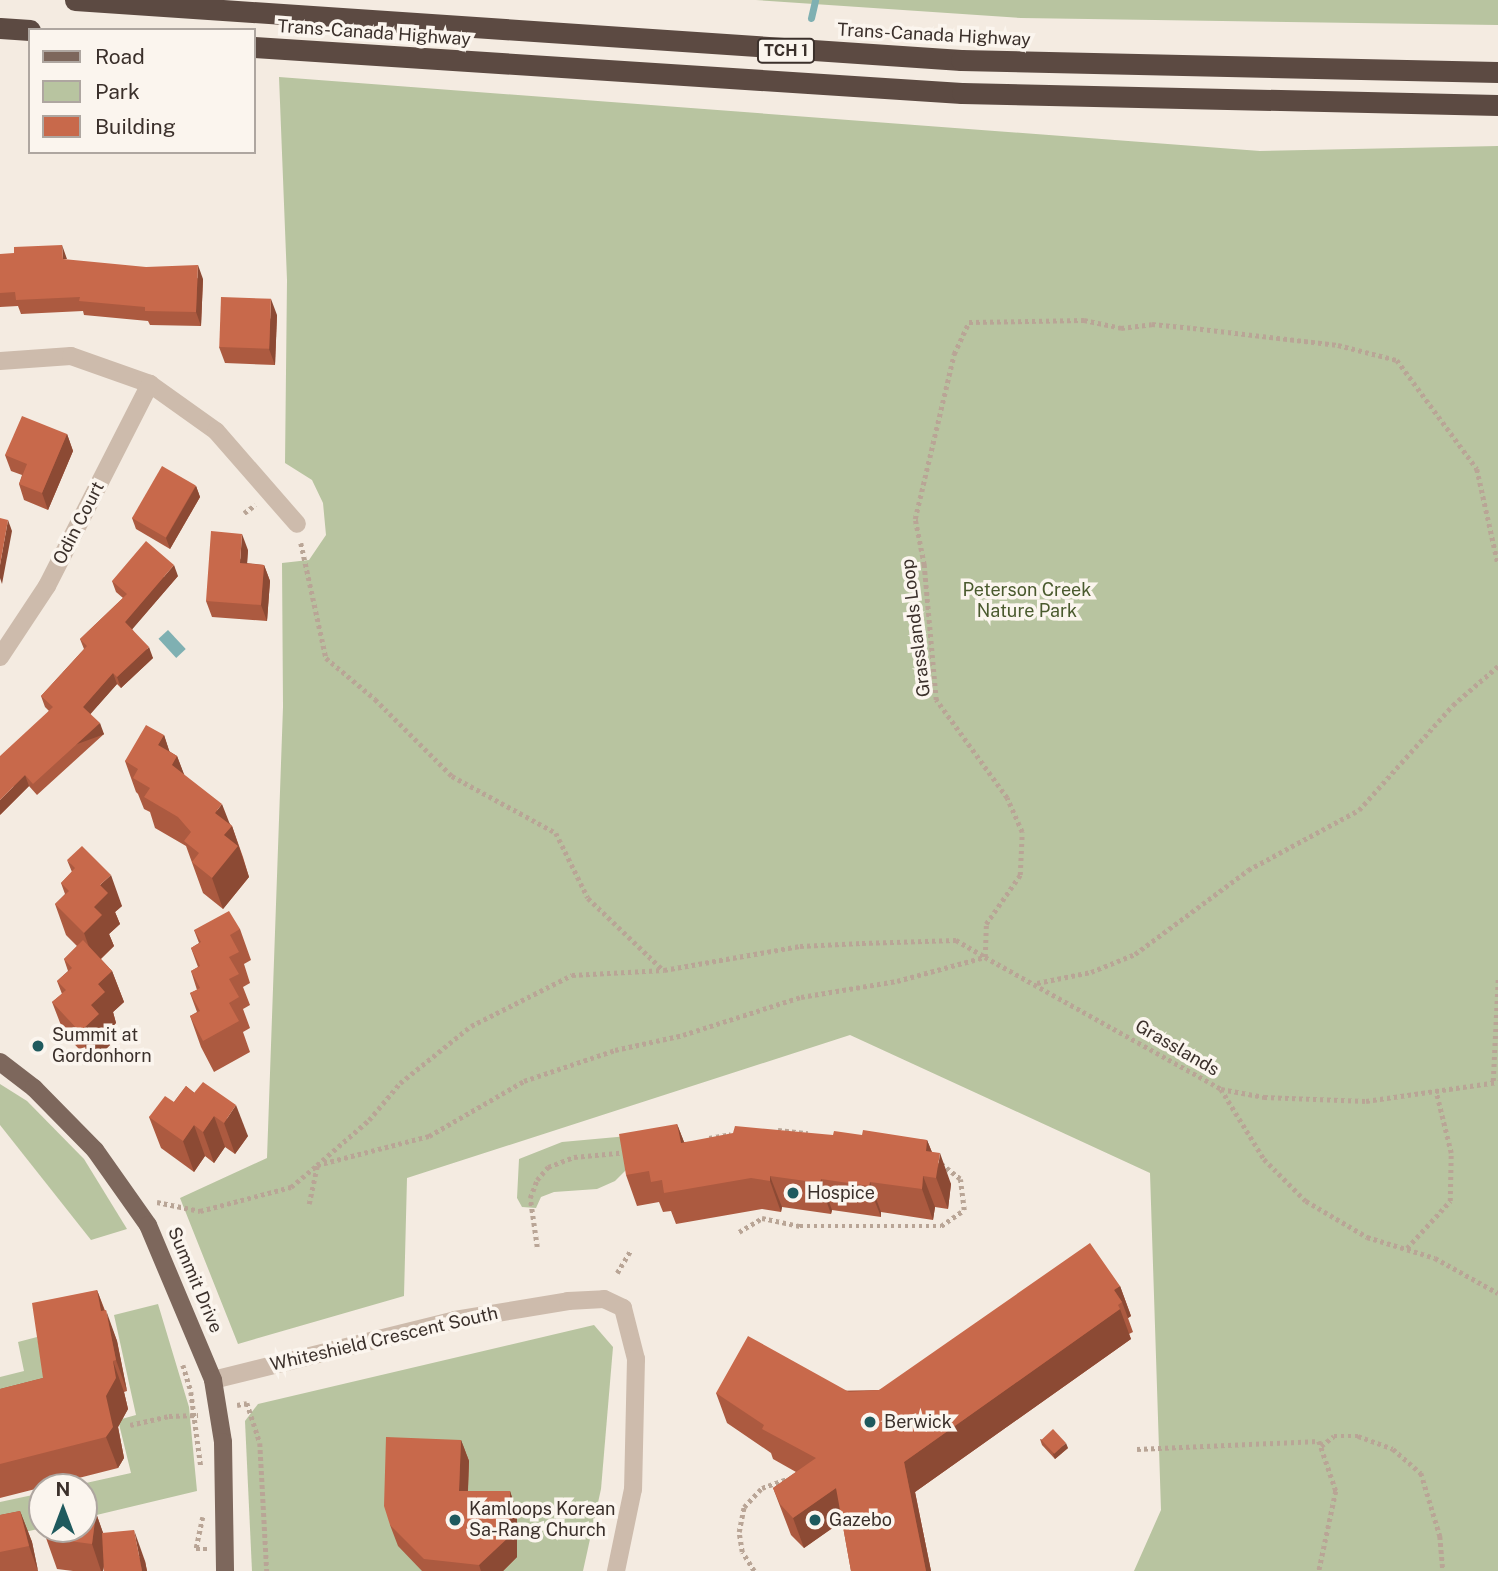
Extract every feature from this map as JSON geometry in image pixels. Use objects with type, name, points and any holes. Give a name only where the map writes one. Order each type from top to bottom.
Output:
[{"type":"highway","name":"Trans-Canada Highway","points":[[75,0],[961,60],[1498,72]]},
{"type":"highway","points":[[0,28],[28,30]]},
{"type":"highway","name":"Trans-Canada Highway","points":[[256,47],[962,93],[1498,105]]},
{"type":"main road","name":"Summit Drive","points":[[0,1062],[34,1088],[95,1150],[148,1225],[213,1380],[223,1443],[225,1571]]},
{"type":"street","points":[[0,361],[71,356],[150,384],[216,431],[297,524]]},
{"type":"street","name":"Odin Court","points":[[0,657],[47,586],[150,384]]},
{"type":"street","name":"Whiteshield Crescent South","points":[[213,1380],[455,1320],[568,1301],[604,1299],[624,1308],[636,1359],[633,1489],[616,1571]]},
{"type":"path","name":"Grasslands Loop","points":[[985,957],[986,924],[1020,875],[1022,832],[1007,798],[936,700],[924,565],[915,519],[954,354],[969,322],[1084,320],[1121,328],[1152,324],[1338,345],[1397,360],[1476,469],[1498,564]]},
{"type":"path","points":[[297,524],[326,658],[375,699],[452,776],[556,832],[588,898],[664,971]]},
{"type":"path","points":[[1036,983],[1091,972],[1135,954],[1248,870],[1359,810],[1454,705],[1498,666]]},
{"type":"path","points":[[156,1202],[200,1210],[291,1187],[369,1120],[400,1083],[471,1026],[572,975],[664,971],[800,946],[862,943],[956,940],[985,957]]},
{"type":"path","points":[[317,1166],[429,1136],[524,1082],[615,1050],[683,1035],[801,997],[897,981],[985,957]]},
{"type":"path","name":"Grasslands","points":[[985,957],[1036,983],[1221,1089],[1264,1097],[1366,1101],[1496,1082]]},
{"type":"path","points":[[1496,1082],[1498,977]]},
{"type":"path","points":[[1221,1089],[1264,1158],[1306,1200],[1367,1237],[1435,1258],[1498,1293]]},
{"type":"path","points":[[1406,1249],[1450,1200],[1451,1153],[1436,1092]]},
{"type":"path","points":[[764,1130],[812,1133]]},
{"type":"path","points":[[703,1139],[738,1133]]},
{"type":"path","points":[[537,1247],[530,1198],[537,1180],[548,1167],[573,1157],[642,1150]]},
{"type":"path","points":[[739,1232],[762,1218],[800,1226],[941,1226],[964,1210],[960,1179],[938,1162]]},
{"type":"path","points":[[309,1204],[317,1166]]},
{"type":"path","points":[[617,1273],[631,1250]]},
{"type":"path","points":[[180,1357],[195,1416],[203,1480]]},
{"type":"path","points":[[247,1403],[260,1443],[267,1571]]},
{"type":"path","points":[[130,1425],[169,1416],[195,1416]]},
{"type":"path","points":[[1321,1446],[1334,1436],[1358,1436],[1394,1449],[1421,1473],[1440,1536],[1443,1571]]},
{"type":"path","points":[[1137,1449],[1319,1441],[1336,1491],[1319,1571]]},
{"type":"path","points":[[754,1571],[741,1552],[738,1532],[744,1507],[762,1488],[787,1479],[800,1480]]},
{"type":"path","points":[[196,1549],[203,1504]]},
{"type":"green space","points":[[756,0],[1498,0],[1498,25],[1021,18]]},
{"type":"green space","name":"Peterson Creek Nature Park","points":[[279,77],[1260,151],[1498,146],[1498,1571],[1134,1571],[1161,1510],[1150,1173],[850,1035],[407,1178],[404,1296],[238,1344],[180,1198],[267,1158],[283,707],[282,563],[309,560],[326,535],[323,503],[312,480],[285,463],[287,280]]},
{"type":"green space","points":[[0,1084],[27,1101],[84,1159],[127,1229],[91,1240],[0,1125]]},
{"type":"green space","points":[[628,1136],[631,1165],[615,1181],[597,1189],[554,1192],[541,1197],[536,1208],[522,1207],[517,1198],[519,1159],[562,1142]]},
{"type":"green space","points":[[158,1304],[189,1407],[197,1491],[98,1515],[98,1480],[131,1473],[118,1420],[136,1415],[114,1315]]},
{"type":"green space","points":[[594,1325],[613,1347],[601,1489],[583,1571],[252,1571],[245,1421],[258,1404]]},
{"type":"green space","points":[[37,1337],[52,1407],[0,1419],[0,1377],[24,1371],[18,1342]]},
{"type":"green space","points":[[28,1496],[28,1531],[0,1538],[0,1502]]},
{"type":"water","points":[[168,630],[186,649],[176,658],[158,639]]},
{"type":"building","points":[[62,245],[63,259],[146,267],[198,265],[196,312],[145,311],[145,307],[79,301],[80,297],[16,300],[15,292],[0,293],[0,254],[14,253],[14,247]]},
{"type":"building","points":[[221,297],[271,299],[269,349],[219,347]]},
{"type":"building","points":[[22,416],[67,434],[42,493],[19,484],[27,464],[5,455]]},
{"type":"building","points":[[162,466],[196,486],[166,537],[132,518]]},
{"type":"building","points":[[0,518],[8,520],[0,565]]},
{"type":"building","points":[[211,531],[242,534],[240,563],[264,565],[261,605],[206,601]]},
{"type":"building","points":[[146,541],[174,565],[125,622],[149,647],[117,677],[113,673],[83,707],[100,723],[33,784],[25,775],[0,800],[0,756],[53,707],[41,696],[87,646],[80,639],[127,594],[112,581]]},
{"type":"building","points":[[146,725],[164,735],[158,745],[177,756],[172,765],[222,804],[215,813],[232,826],[224,835],[238,846],[212,878],[192,862],[199,853],[184,841],[191,832],[178,817],[144,797],[150,788],[133,778],[138,769],[125,761]]},
{"type":"building","points":[[82,846],[111,875],[100,885],[108,893],[94,907],[102,915],[84,933],[55,904],[69,891],[61,883],[75,868],[67,860]]},
{"type":"building","points":[[229,911],[240,929],[230,935],[239,952],[229,957],[239,974],[229,979],[239,997],[229,1003],[239,1021],[203,1041],[190,1016],[200,1011],[190,993],[200,988],[191,971],[200,966],[191,948],[201,942],[194,930]]},
{"type":"building","points":[[83,940],[112,971],[98,984],[105,992],[91,1005],[99,1014],[80,1032],[52,1002],[66,990],[57,981],[72,968],[64,959]]},
{"type":"building","points":[[203,1082],[236,1105],[224,1123],[214,1116],[203,1132],[194,1125],[183,1141],[149,1117],[165,1096],[174,1102],[186,1086],[194,1093]]},
{"type":"building","points":[[677,1124],[681,1143],[733,1133],[735,1126],[833,1135],[834,1131],[862,1135],[863,1130],[927,1140],[926,1151],[940,1153],[936,1178],[923,1176],[922,1189],[870,1182],[869,1186],[821,1179],[820,1183],[770,1176],[770,1181],[751,1178],[664,1193],[662,1180],[651,1182],[649,1171],[626,1175],[619,1134]]},
{"type":"building","name":"Berwick","points":[[1090,1243],[1120,1286],[1114,1290],[1122,1302],[1118,1305],[1120,1309],[904,1462],[926,1571],[851,1571],[836,1488],[793,1518],[780,1504],[773,1488],[816,1458],[762,1429],[764,1425],[716,1393],[748,1336],[849,1392],[879,1390]]},
{"type":"building","points":[[97,1290],[101,1311],[106,1310],[116,1360],[113,1361],[116,1378],[106,1396],[113,1427],[106,1437],[0,1464],[0,1389],[43,1378],[32,1303]]},
{"type":"building","points":[[1053,1429],[1066,1443],[1054,1454],[1041,1440]]},
{"type":"building","name":"Kamloops Korean Sa-Rang Church","points":[[386,1437],[461,1440],[459,1491],[510,1491],[510,1536],[479,1565],[424,1559],[390,1525],[384,1506]]},
{"type":"building","points":[[20,1511],[29,1546],[0,1552],[0,1515]]},
{"type":"building","points":[[134,1530],[142,1571],[104,1571],[102,1533]]},
{"type":"waterway","points":[[811,18],[815,0]]},
{"type":"place","name":"Summit at Gordonhorn","points":[[38,1046]]},
{"type":"place","name":"Hospice","points":[[793,1193]]},
{"type":"place","name":"Berwick","points":[[870,1422]]},
{"type":"place","name":"Kamloops Korean Sa-Rang Church","points":[[455,1520]]},
{"type":"place","name":"Gazebo","points":[[815,1520]]}]
